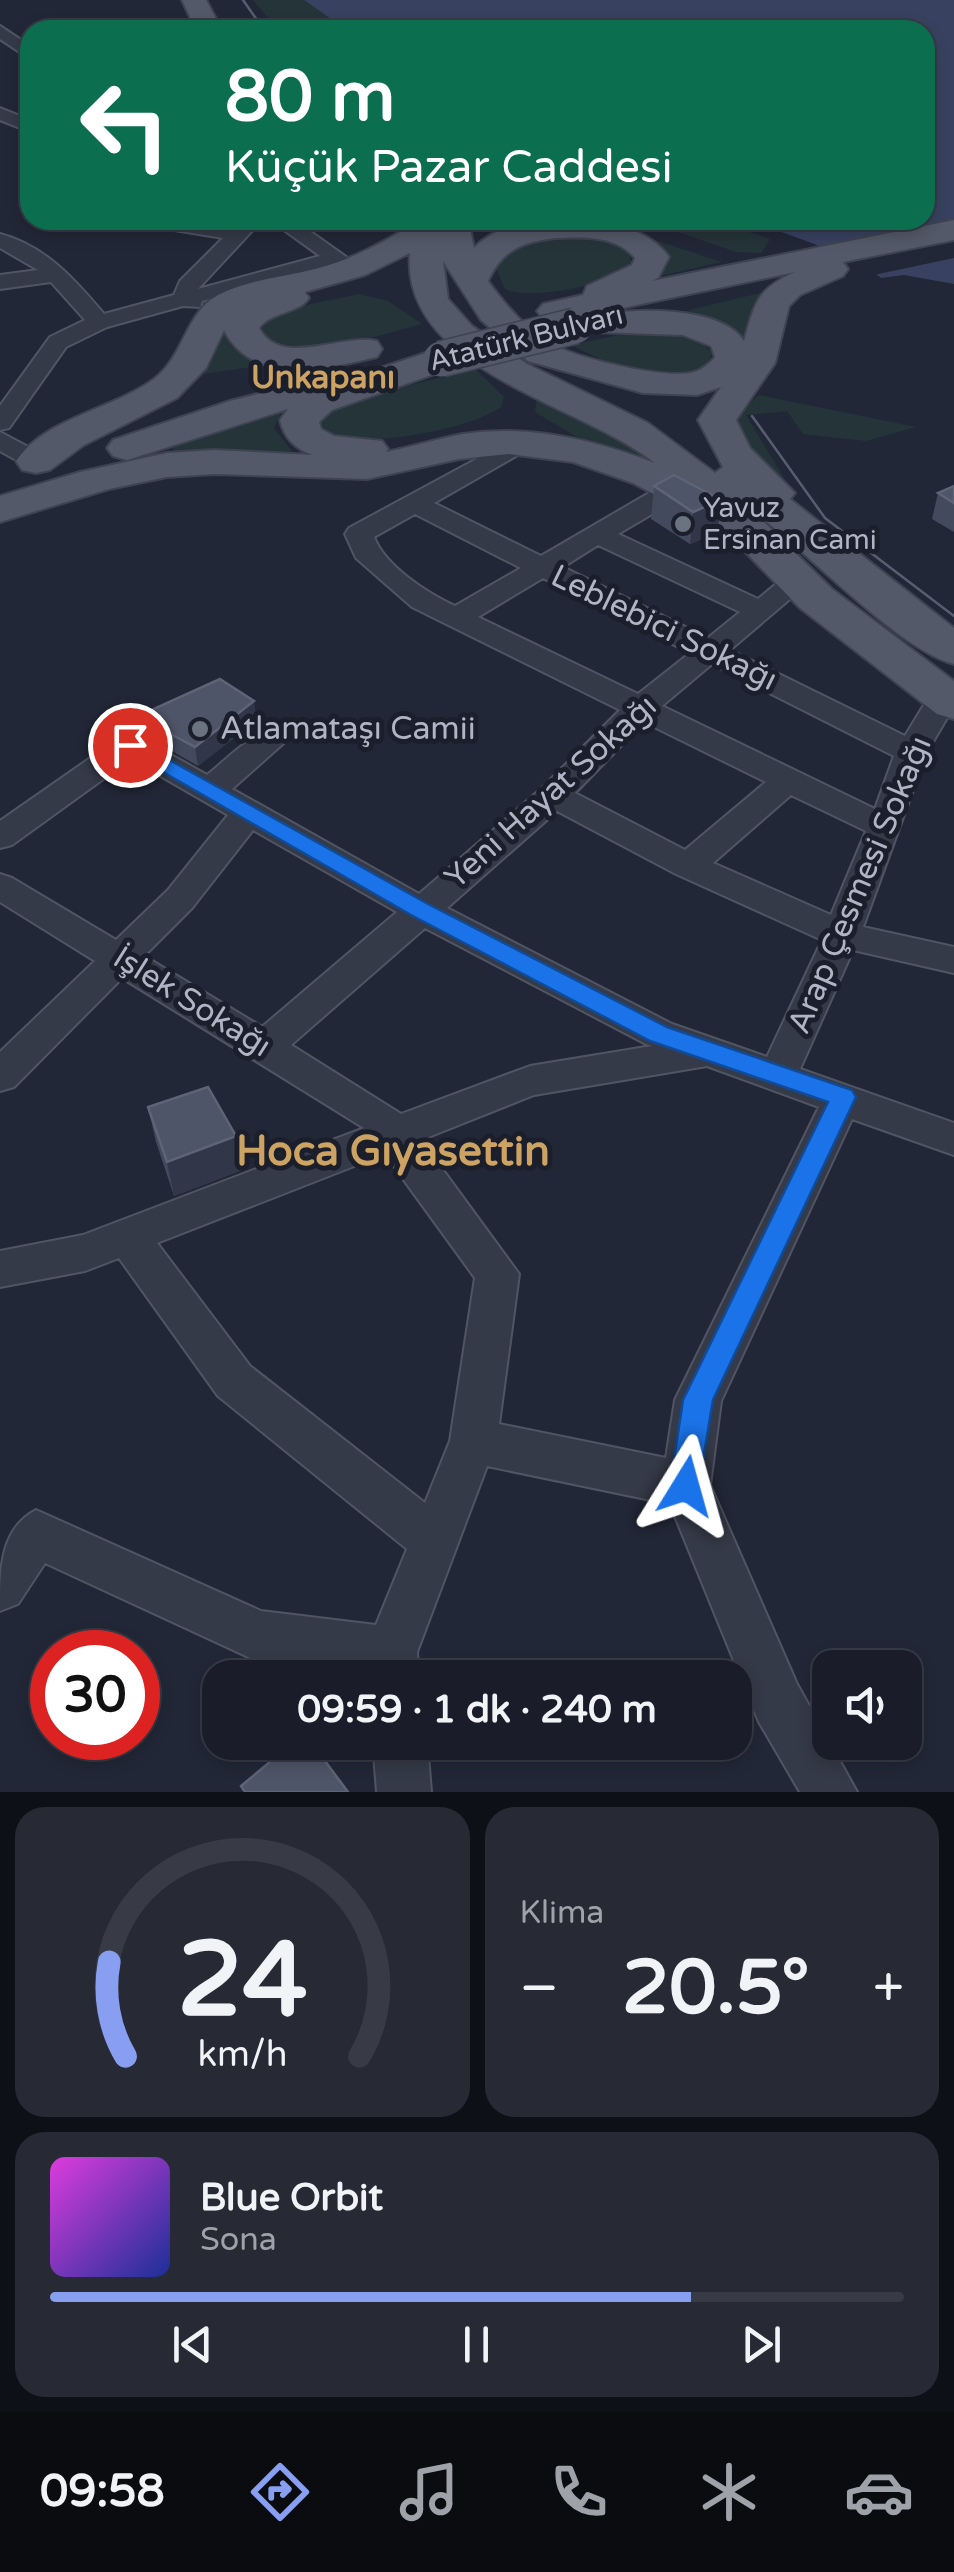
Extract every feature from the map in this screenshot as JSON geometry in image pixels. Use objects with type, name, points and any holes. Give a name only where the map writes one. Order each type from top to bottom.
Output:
[{"type":"main road","points":[[18,469],[72,433],[141,403],[175,381],[192,362],[206,327],[201,304],[249,296],[344,264],[420,230]]},
{"type":"main road","points":[[435,230],[426,274],[436,340]]},
{"type":"main road","points":[[440,230],[493,312],[541,353],[668,425],[739,484],[798,524],[872,590],[954,650]]},
{"type":"main road","points":[[471,282],[484,256],[496,244],[528,232],[560,230]]},
{"type":"main road","points":[[565,319],[640,276],[650,266],[648,250],[626,236],[600,230]]},
{"type":"main road","points":[[642,230],[732,259],[823,263],[954,244]]},
{"type":"main road","points":[[798,524],[782,500],[733,454],[717,420],[750,377],[772,302],[823,263],[954,230]]},
{"type":"main road","name":"Atatürk Bulvarı","points":[[18,469],[210,398],[436,340],[565,319],[823,263]]},
{"type":"main road","points":[[436,340],[430,314],[392,293],[354,287],[266,306],[244,320],[244,336],[250,346],[298,358],[436,340],[487,353],[526,379],[605,415],[658,446],[744,525],[797,581],[949,701]]},
{"type":"main road","points":[[541,353],[602,373],[660,384],[707,380],[730,366],[734,358],[734,350],[726,340],[696,326],[565,319]]},
{"type":"main road","points":[[436,340],[319,402],[304,412],[299,420],[300,429],[320,445],[364,449],[494,425],[516,414],[520,397],[487,353]]},
{"type":"main road","name":"Atatürk Bulvarı","points":[[0,505],[102,456],[436,340]]},
{"type":"main road","points":[[0,505],[88,479],[161,465],[225,462],[367,467],[468,445],[520,443],[574,448],[608,458],[677,488],[744,525]]},
{"type":"street","points":[[0,31],[15,48]]},
{"type":"street","points":[[0,423],[58,342],[100,322],[201,304],[188,286],[242,230]]},
{"type":"street","points":[[295,230],[344,264]]},
{"type":"street","points":[[0,240],[24,249],[59,274],[100,322]]},
{"type":"street","points":[[0,282],[59,274]]},
{"type":"street","points":[[0,440],[18,469]]},
{"type":"street","points":[[520,443],[358,534],[366,552],[400,586],[457,617],[885,827]]},
{"type":"street","points":[[457,617],[677,488]]},
{"type":"street","name":"Leblebici Sokağı","points":[[416,504],[912,752]]},
{"type":"street","points":[[598,535],[761,611]]},
{"type":"street","name":"Yeni Hayat Sokağı","points":[[264,1047],[554,796],[640,708],[797,581]]},
{"type":"street","name":"Arap Çesmesi Sokağı","points":[[778,1075],[842,935],[858,882],[885,827],[912,752],[949,701]]},
{"type":"street","points":[[210,790],[270,741]]},
{"type":"street","points":[[0,838],[130,745],[420,910],[658,1034],[954,1139]]},
{"type":"street","points":[[688,866],[787,781]]},
{"type":"street","points":[[554,796],[688,866],[842,935],[948,949]]},
{"type":"street","points":[[0,1076],[180,899],[250,811]]},
{"type":"street","name":"İşlek Sokağı","points":[[0,886],[388,1127]]},
{"type":"street","points":[[0,1268],[85,1253],[388,1127],[530,1080],[709,1052]]},
{"type":"street","points":[[830,1792],[778,1703],[686,1486],[698,1400],[843,1097]]},
{"type":"street","points":[[388,1127],[497,1274],[473,1441],[394,1660]]},
{"type":"street","points":[[127,1236],[234,1381],[434,1540]]},
{"type":"street","points":[[473,1441],[686,1486]]},
{"type":"street","points":[[0,1586],[36,1534],[258,1636],[369,1660]]},
{"type":"street","points":[[401,1760],[404,1792]]},
{"type":"shaded area","points":[[253,0],[304,0],[335,18],[333,20],[270,20]]},
{"type":"shaded area","points":[[672,230],[744,230],[770,239],[761,253],[736,252]]},
{"type":"shaded area","points":[[549,235],[603,237],[627,248],[632,263],[608,278],[572,289],[533,293],[505,289],[495,266],[510,249]]},
{"type":"shaded area","points":[[643,236],[721,262],[656,277],[665,259],[658,245]]},
{"type":"shaded area","points":[[768,291],[746,351],[665,316]]},
{"type":"shaded area","points":[[359,294],[388,301],[422,324],[347,344],[306,350],[274,345],[258,327],[260,322],[287,309]]},
{"type":"shaded area","points":[[222,330],[232,347],[266,362],[264,365],[203,374]]},
{"type":"shaded area","points":[[671,333],[703,344],[712,353],[707,364],[690,371],[655,374],[620,366],[571,345],[623,334]]},
{"type":"shaded area","points":[[475,369],[504,397],[501,407],[470,422],[364,440],[340,439],[318,430],[319,417],[354,399]]},
{"type":"shaded area","points":[[758,395],[916,427],[866,441],[803,434],[787,411],[746,415],[788,485],[754,455],[737,428],[736,418]]},
{"type":"shaded area","points":[[537,398],[579,415],[661,465],[577,437],[535,412]]},
{"type":"shaded area","points":[[282,410],[274,428],[294,454],[177,453],[170,447]]},
{"type":"water","points":[[304,0],[954,0],[954,284],[904,275],[881,278],[855,259],[776,230],[935,230],[935,20],[333,20]]},
{"type":"pier","points":[[954,221],[954,258],[869,276],[853,263],[814,249],[909,230],[935,230],[935,225]]},
{"type":"building","points":[[674,475],[721,500],[693,512],[654,486]]},
{"type":"building","points":[[954,486],[954,503],[938,493]]},
{"type":"building","points":[[220,679],[254,701],[195,747],[138,716]]},
{"type":"building","points":[[208,1087],[236,1136],[167,1162],[148,1107]]},
{"type":"building","points":[[272,1760],[324,1760],[348,1792],[245,1792],[241,1786]]},
{"type":"tram line","points":[[243,0],[257,20]]},
{"type":"tram line","points":[[752,416],[825,518],[954,616]]},
{"type":"place","name":"Yavuz Ersinan Cami","points":[[683,524]]},
{"type":"place","name":"Atlamataşı Camii","points":[[200,729]]},
{"type":"district","name":"Unkapanı","points":[[323,378]]},
{"type":"district","name":"Hoca Gıyasettin","points":[[393,1151]]},
{"type":"route","points":[[130,745],[420,910],[658,1034],[843,1097],[698,1400],[686,1486]]}]
